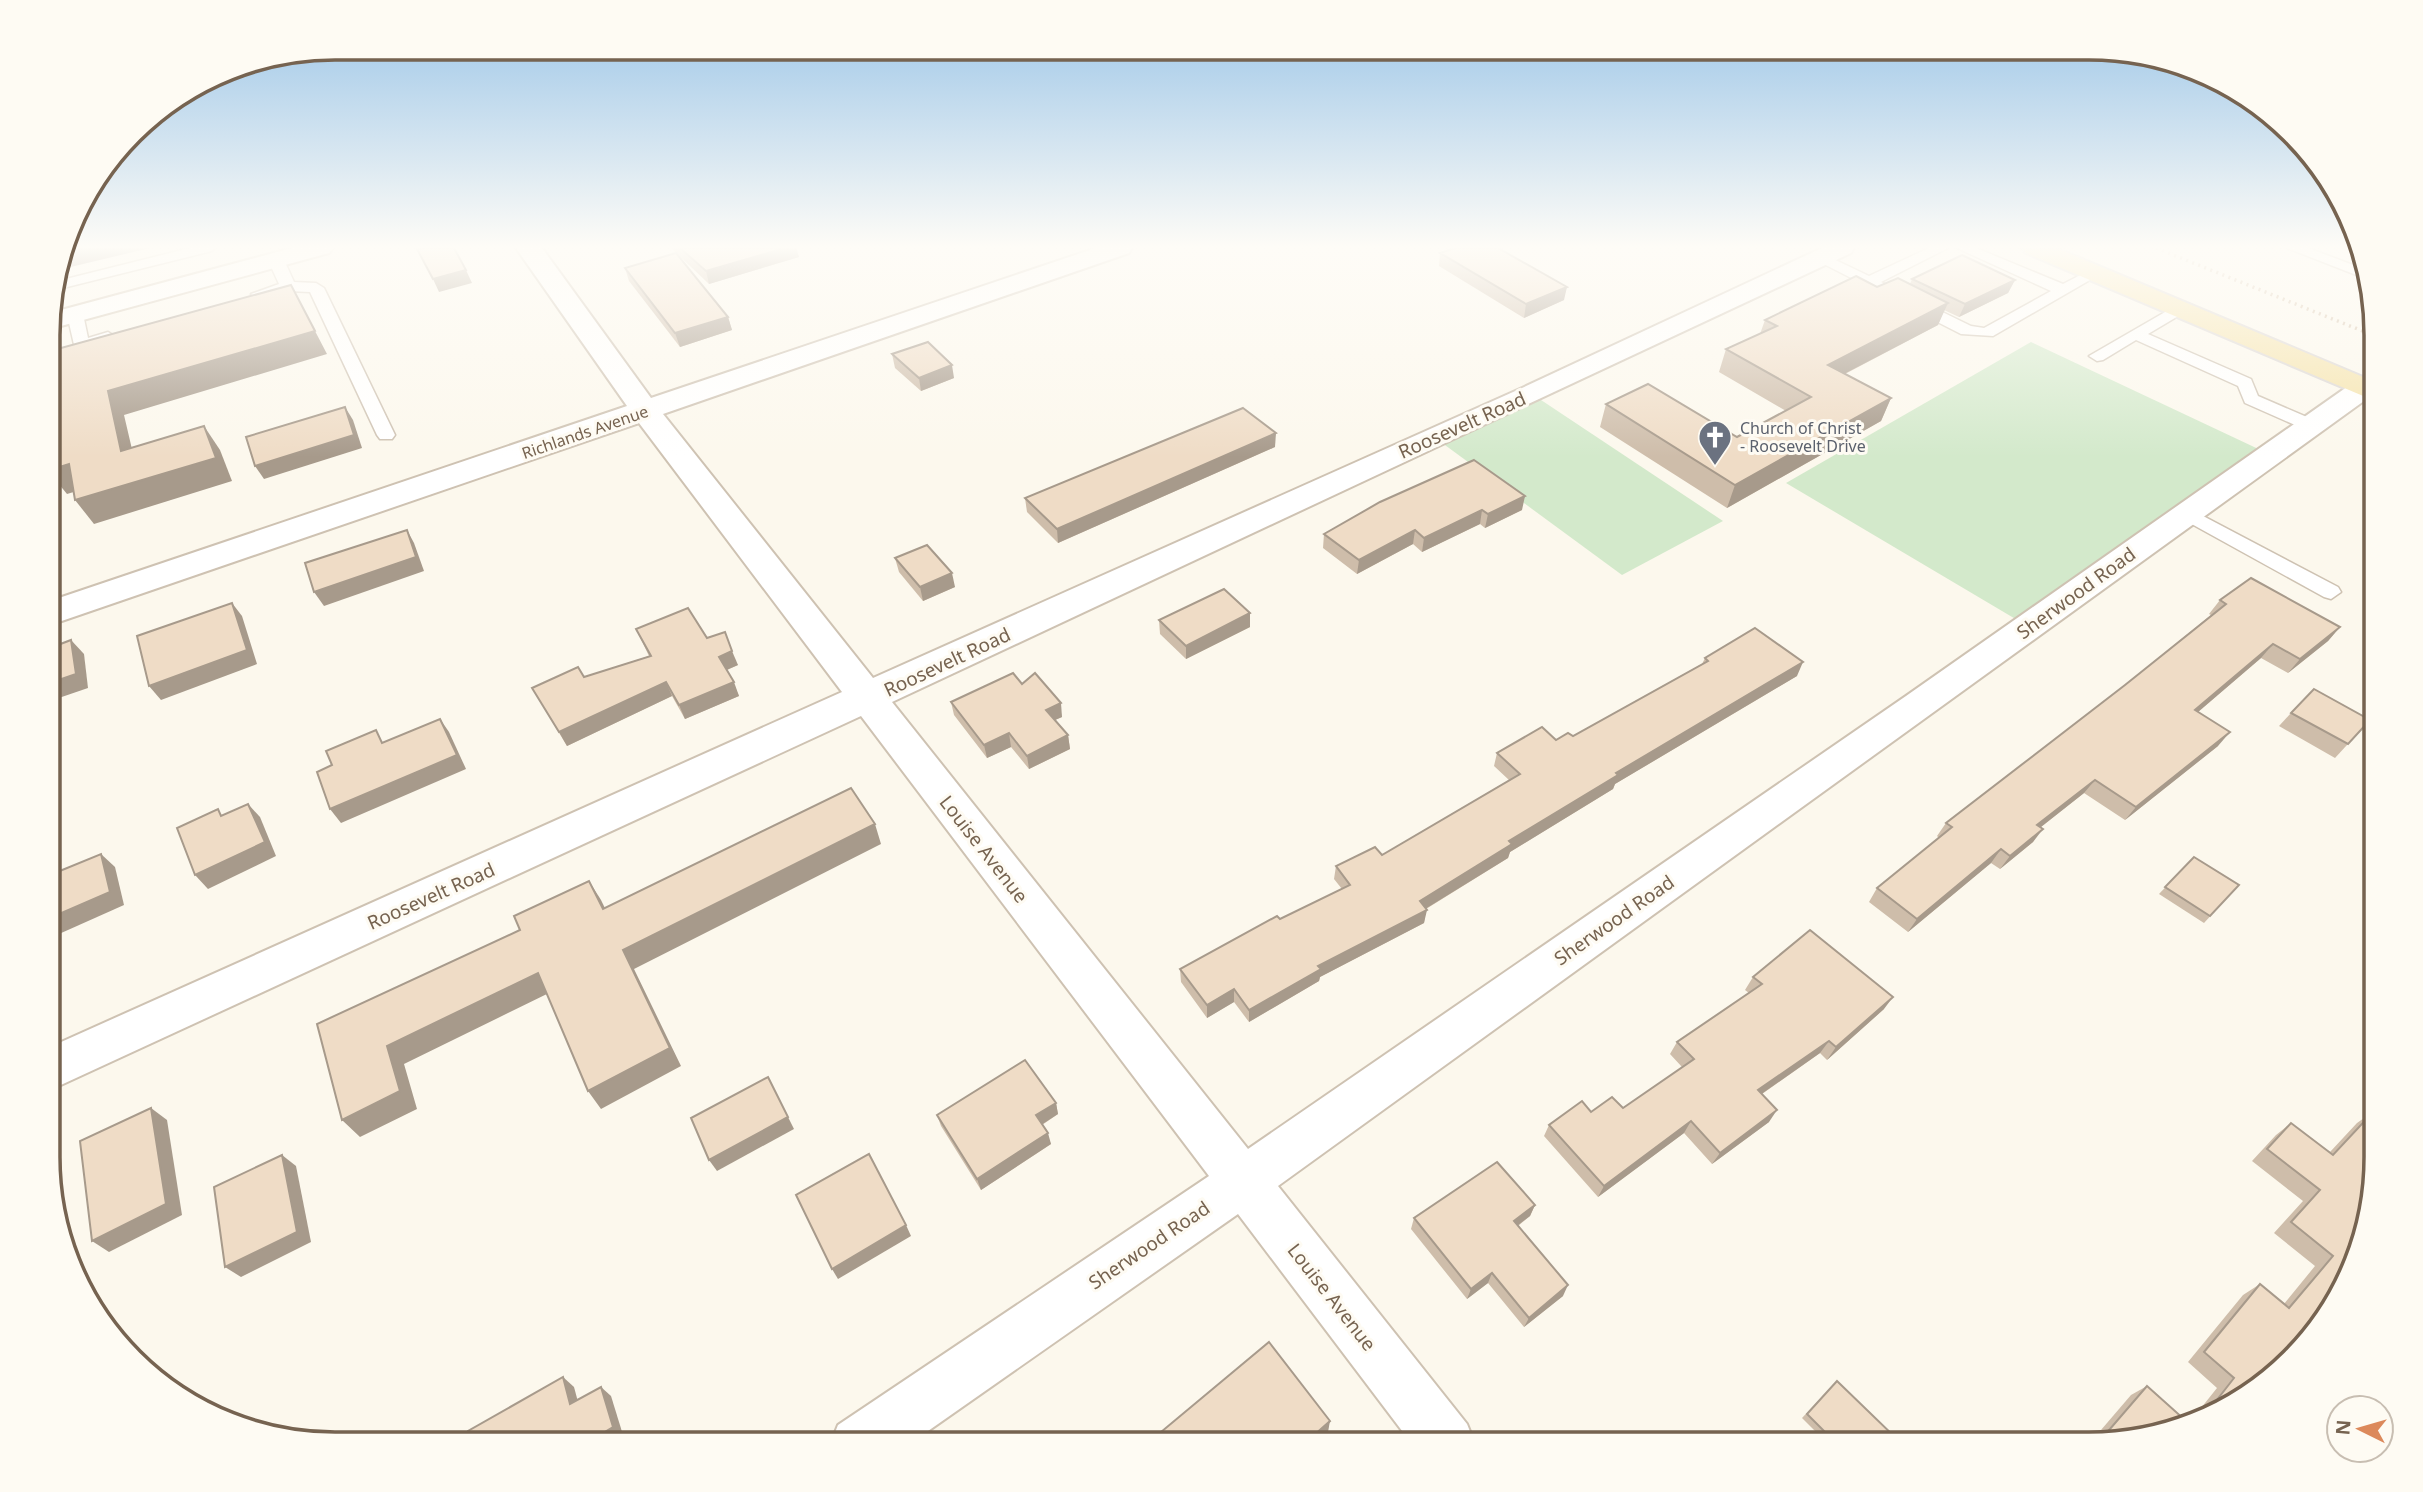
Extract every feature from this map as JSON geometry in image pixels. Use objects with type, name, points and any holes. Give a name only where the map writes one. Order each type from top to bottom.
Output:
[{"type":"main road","points":[[2200,318],[2364,384]]},
{"type":"street","name":"Louise Avenue","points":[[579,318],[645,411],[1438,1432]]},
{"type":"street","name":"Richlands Avenue","points":[[60,610],[917,318]]},
{"type":"street","name":"Roosevelt Road","points":[[60,1064],[867,698],[1694,318]]},
{"type":"street","name":"Sherwood Road","points":[[877,1432],[1242,1182],[1919,706],[2310,425],[2364,391]]},
{"type":"lane","points":[[76,318],[81,345],[120,334]]},
{"type":"lane","points":[[330,318],[386,435]]},
{"type":"lane","points":[[1940,318],[1967,331],[1987,333],[2014,318]]},
{"type":"lane","points":[[2097,356],[2164,318]]},
{"type":"lane","points":[[2135,334],[2245,383],[2251,399],[2310,425]]},
{"type":"lane","points":[[2186,513],[2331,592]]},
{"type":"path","points":[[2327,318],[2364,332]]},
{"type":"green space","points":[[2031,342],[2269,454],[2029,627],[1786,483]]},
{"type":"green space","points":[[1532,394],[1723,521],[1622,575],[1434,437]]},
{"type":"building","points":[[172,318],[308,318],[315,331],[108,391],[121,451],[204,426],[216,458],[75,500],[69,464],[60,467],[60,348]]},
{"type":"building","points":[[663,318],[726,318],[675,333]]},
{"type":"building","points":[[1770,318],[1920,318],[1828,365],[1891,398],[1735,485],[1606,404],[1648,384],[1737,437],[1811,397],[1726,349],[1777,326],[1765,320]]},
{"type":"building","points":[[928,342],[952,365],[919,378],[892,354]]},
{"type":"building","points":[[345,407],[354,435],[255,466],[246,437]]},
{"type":"building","points":[[1243,408],[1276,433],[1057,529],[1025,498]]},
{"type":"building","points":[[1474,460],[1525,496],[1488,514],[1482,510],[1424,538],[1415,530],[1359,560],[1324,534],[1380,502]]},
{"type":"building","points":[[407,530],[416,557],[314,592],[305,563]]},
{"type":"building","points":[[927,545],[952,573],[920,587],[895,558]]},
{"type":"building","points":[[2251,578],[2340,627],[2300,659],[2273,644],[2195,710],[2230,732],[2136,807],[2095,780],[2037,825],[2043,829],[2010,856],[2001,849],[1917,919],[1877,888],[1952,827],[1946,823],[2226,604],[2220,600]]},
{"type":"building","points":[[1224,589],[1250,613],[1186,646],[1159,620]]},
{"type":"building","points":[[232,603],[247,650],[149,686],[137,636]]},
{"type":"building","points":[[688,608],[707,638],[725,632],[732,651],[719,657],[734,682],[679,705],[666,682],[559,732],[532,688],[578,667],[584,677],[651,656],[636,629]]},
{"type":"building","points":[[1755,628],[1803,662],[1616,773],[1618,775],[1509,841],[1512,844],[1420,901],[1427,910],[1318,966],[1321,969],[1249,1010],[1234,989],[1207,1005],[1180,969],[1277,916],[1280,919],[1350,885],[1336,866],[1375,847],[1382,855],[1520,774],[1497,753],[1542,727],[1556,740],[1568,733],[1573,736],[1708,661],[1705,658]]},
{"type":"building","points":[[71,640],[76,674],[60,680],[60,644]]},
{"type":"building","points":[[1013,673],[1022,684],[1035,673],[1061,703],[1046,710],[1068,735],[1027,756],[1009,733],[984,745],[951,702]]},
{"type":"building","points":[[2314,689],[2364,717],[2364,727],[2348,744],[2291,713]]},
{"type":"building","points":[[440,719],[457,755],[330,809],[317,772],[332,765],[326,751],[376,730],[382,743]]},
{"type":"building","points":[[851,788],[875,824],[623,950],[670,1048],[588,1091],[538,973],[387,1046],[400,1091],[342,1120],[317,1024],[520,930],[514,916],[589,881],[603,909]]},
{"type":"building","points":[[248,804],[265,842],[195,875],[177,828],[218,809],[221,816]]},
{"type":"building","points":[[101,854],[110,892],[60,914],[60,871]]},
{"type":"building","points":[[2194,857],[2239,885],[2210,916],[2165,887]]},
{"type":"building","points":[[1810,930],[1893,997],[1836,1047],[1829,1041],[1758,1090],[1777,1110],[1720,1153],[1691,1121],[1604,1186],[1549,1125],[1582,1101],[1591,1112],[1612,1097],[1623,1108],[1694,1059],[1677,1042],[1762,984],[1753,977]]},
{"type":"building","points":[[1025,1060],[1056,1103],[1036,1115],[1048,1133],[977,1179],[937,1115]]},
{"type":"building","points":[[768,1077],[788,1117],[709,1160],[691,1118]]},
{"type":"building","points":[[151,1108],[166,1204],[92,1241],[80,1141]]},
{"type":"building","points":[[2364,1122],[2361,1194],[2343,1263],[2327,1295],[2295,1339],[2256,1376],[2216,1401],[2234,1378],[2204,1352],[2260,1284],[2289,1308],[2333,1256],[2291,1222],[2320,1190],[2267,1149],[2291,1123],[2333,1155]]},
{"type":"building","points":[[869,1154],[906,1225],[832,1269],[796,1195]]},
{"type":"building","points":[[282,1155],[297,1232],[225,1267],[214,1187]]},
{"type":"building","points":[[1497,1162],[1535,1205],[1514,1221],[1568,1285],[1529,1318],[1492,1273],[1471,1289],[1414,1218]]},
{"type":"building","points":[[1269,1342],[1330,1421],[1318,1432],[1161,1432]]},
{"type":"building","points":[[563,1377],[570,1404],[601,1387],[613,1427],[605,1432],[468,1431]]},
{"type":"building","points":[[1837,1381],[1890,1432],[1825,1432],[1807,1414]]},
{"type":"building","points":[[2147,1386],[2181,1417],[2142,1427],[2107,1432]]},
{"type":"place","name":"Church of Christ - Roosevelt Drive","points":[[1715,467]]}]
